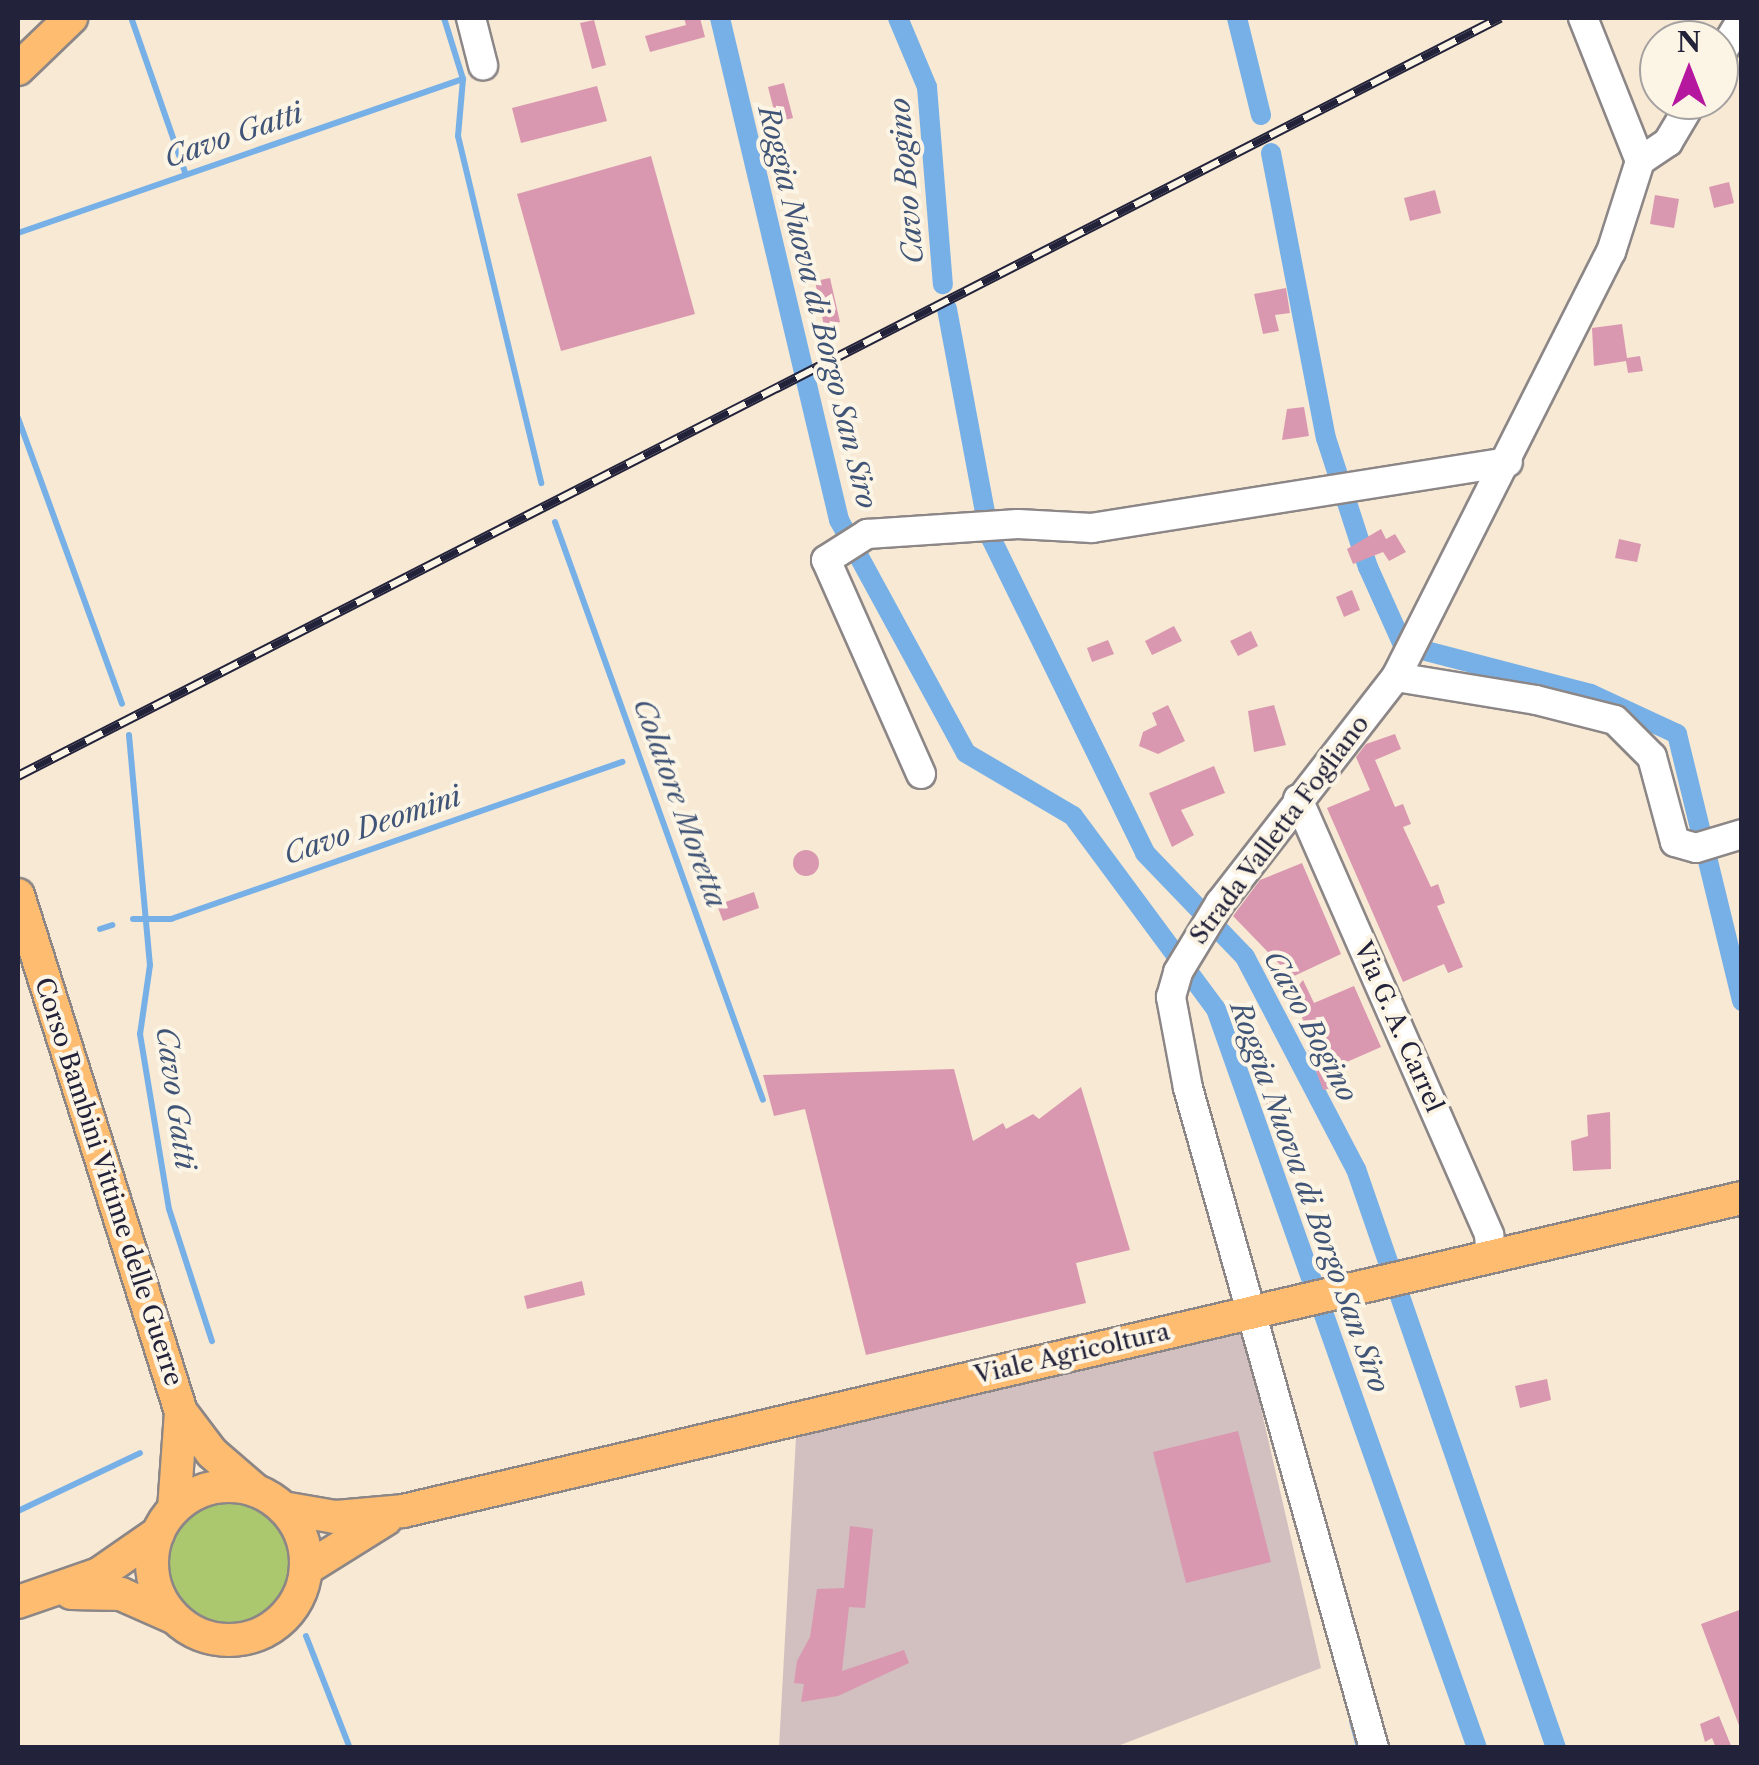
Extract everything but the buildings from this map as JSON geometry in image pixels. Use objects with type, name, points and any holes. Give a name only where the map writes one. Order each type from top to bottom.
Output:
[{"type":"main road","points":[[18,70],[71,18]]},
{"type":"main road","name":"Corso Bambini Vittime delle Guerre","points":[[18,895],[181,1412],[212,1453],[271,1500]]},
{"type":"main road","name":"Viale Agricoltura","points":[[18,1602],[56,1593],[120,1564],[166,1521],[214,1488],[336,1517],[404,1511],[1742,1198]]},
{"type":"main road","name":"Corso Bambini Vittime delle Guerre","points":[[166,1521],[181,1412]]},
{"type":"main road","points":[[271,1500],[300,1534],[306,1568]]},
{"type":"main road","name":"Viale Agricoltura","points":[[56,1593],[121,1594],[214,1638],[258,1634],[292,1607],[306,1568],[342,1541],[404,1511]]},
{"type":"main road","points":[[166,1521],[153,1578],[174,1616]]},
{"type":"street","points":[[471,18],[483,65]]},
{"type":"street","points":[[1583,18],[1640,161],[1668,142],[1681,120]]},
{"type":"street","name":"Strada Valletta Fogliano","points":[[1374,1748],[1171,1014],[1197,940],[1298,799],[1399,670],[1612,252],[1640,161]]},
{"type":"street","points":[[922,774],[826,560],[866,534],[988,525],[1092,528],[1508,462]]},
{"type":"street","points":[[1399,670],[1536,700],[1629,728],[1652,758],[1670,834],[1685,849],[1742,834]]},
{"type":"street","name":"Via G. A. Carrel","points":[[1298,799],[1488,1235],[1490,1258]]},
{"type":"shaded area","points":[[1243,1331],[1321,1668],[1115,1747],[779,1748],[796,1437]]},
{"type":"green space","points":[[228,1498],[252,1503],[273,1517],[287,1538],[292,1562],[287,1586],[273,1607],[252,1621],[228,1626],[204,1621],[183,1607],[169,1586],[164,1562],[169,1538],[183,1517],[204,1503]]},
{"type":"waterway","name":"Colatore Moretta","points":[[444,18],[463,79],[458,136],[541,483]]},
{"type":"waterway","name":"Roggia Nuova di Borgo San Siro","points":[[720,18],[839,520],[966,753],[1073,816],[1216,1009],[1477,1748]]},
{"type":"waterway","name":"Cavo Bogino","points":[[898,18],[927,87],[943,284]]},
{"type":"waterway","points":[[1237,18],[1261,115]]},
{"type":"waterway","points":[[132,20],[185,172]]},
{"type":"waterway","name":"Cavo Gatti","points":[[18,233],[463,79]]},
{"type":"waterway","points":[[1271,153],[1326,438],[1368,567],[1403,645],[1591,694],[1677,734],[1742,1001]]},
{"type":"waterway","name":"Cavo Bogino","points":[[947,309],[989,534],[1145,853],[1245,957],[1356,1169],[1556,1748]]},
{"type":"waterway","name":"Cavo Gatti","points":[[18,418],[122,704]]},
{"type":"waterway","name":"Colatore Moretta","points":[[555,522],[763,1100]]},
{"type":"waterway","name":"Cavo Gatti","points":[[129,735],[150,965],[140,1034],[169,1209],[212,1341]]},
{"type":"waterway","name":"Cavo Deomini","points":[[133,919],[171,919],[623,762]]},
{"type":"waterway","name":"Cavo Deomini","points":[[100,929],[112,925]]},
{"type":"waterway","name":"Cavo Gatti","points":[[18,1511],[140,1453]]},
{"type":"waterway","points":[[306,1636],[350,1748]]},
{"type":"waterway","name":"Cavo Deomini","points":[[1352,1721],[1359,1748]]},
{"type":"railway","points":[[18,776],[1500,18]]}]
